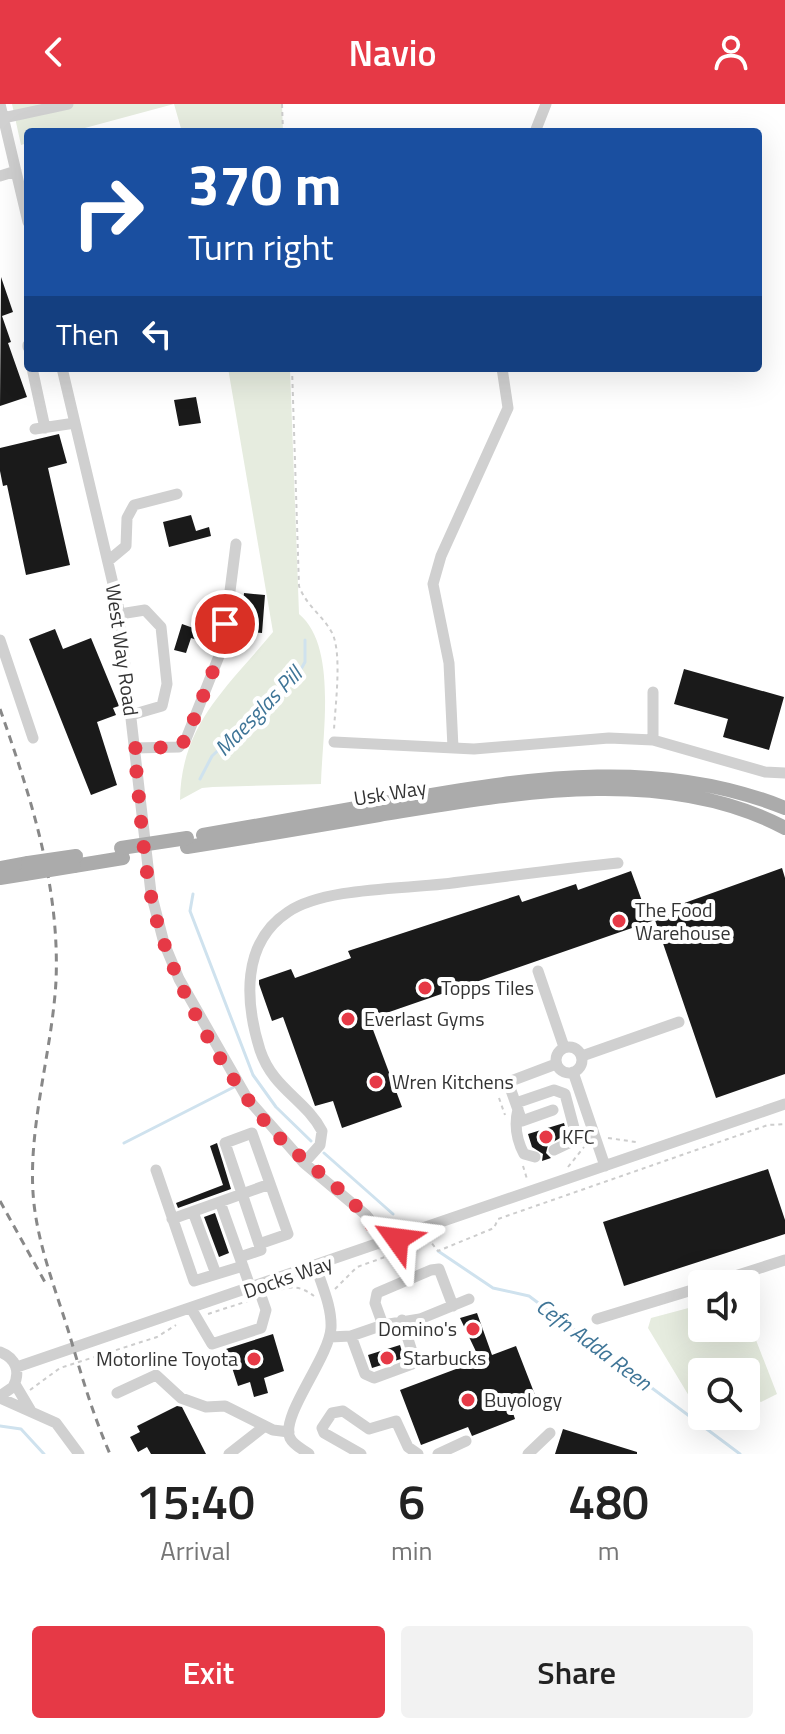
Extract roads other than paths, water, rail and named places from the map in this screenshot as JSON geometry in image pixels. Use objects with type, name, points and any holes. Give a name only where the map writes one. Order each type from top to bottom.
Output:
[{"type":"main road","name":"Usk Way","points":[[187,842],[473,787],[581,774],[687,780],[785,808]]},
{"type":"main road","name":"Usk Way","points":[[0,878],[26,869],[187,842],[479,799],[584,791],[674,794],[729,806],[785,828]]},
{"type":"main road","name":"Usk Way","points":[[0,868],[26,869]]},
{"type":"street","points":[[0,104],[16,171],[24,184]]},
{"type":"street","points":[[3,118],[68,104]]},
{"type":"street","points":[[537,128],[546,104]]},
{"type":"street","points":[[0,176],[16,171]]},
{"type":"street","points":[[33,372],[40,429],[75,423]]},
{"type":"street","name":"West Way Road","points":[[63,372],[120,614],[153,906],[179,979],[247,1098],[304,1163],[366,1215],[375,1226],[381,1244]]},
{"type":"street","points":[[453,748],[449,663],[433,584],[441,556],[508,408],[503,372]]},
{"type":"street","points":[[108,561],[126,546],[127,518],[134,505],[177,494]]},
{"type":"street","points":[[134,748],[179,747],[186,739],[223,646],[236,544]]},
{"type":"street","points":[[120,614],[145,610],[161,627],[167,684],[162,706],[131,715]]},
{"type":"street","points":[[0,640],[33,738]]},
{"type":"street","points":[[653,692],[653,740]]},
{"type":"street","points":[[334,742],[453,748],[609,738],[653,740],[765,772],[785,773]]},
{"type":"street","points":[[304,1163],[320,1145],[322,1131],[275,1081],[261,1053],[250,1000],[250,969],[258,943],[288,912],[316,900],[374,891],[618,863]]},
{"type":"street","points":[[538,971],[564,1047]]},
{"type":"street","points":[[582,1056],[679,1022]]},
{"type":"street","points":[[564,1047],[577,1049],[582,1056],[580,1068],[573,1072],[561,1071],[556,1064],[556,1056],[564,1047]]},
{"type":"street","points":[[495,1087],[556,1064]]},
{"type":"street","points":[[573,1072],[605,1166]]},
{"type":"street","points":[[508,1082],[522,1121],[553,1110]]},
{"type":"street","points":[[517,1106],[554,1090],[565,1094],[577,1139],[554,1150]]},
{"type":"street","name":"Docks Way","points":[[17,1367],[194,1314],[316,1267],[785,1104]]},
{"type":"street","points":[[517,1106],[514,1123],[521,1148],[524,1154],[535,1157]]},
{"type":"street","points":[[156,1170],[194,1281],[216,1274],[261,1250],[225,1143],[252,1133],[288,1234],[259,1244]]},
{"type":"street","points":[[172,1219],[270,1184]]},
{"type":"street","points":[[194,1314],[212,1344],[261,1328],[266,1310],[241,1262],[220,1202]]},
{"type":"street","points":[[193,1212],[216,1274]]},
{"type":"street","points":[[754,1270],[785,1260]]},
{"type":"street","points":[[309,1454],[295,1444],[289,1432],[292,1416],[325,1355],[330,1337],[331,1314],[316,1267]]},
{"type":"street","points":[[383,1325],[375,1303],[377,1293],[431,1270],[439,1269],[444,1274],[453,1306]]},
{"type":"street","points":[[597,1319],[688,1291]]},
{"type":"street","points":[[330,1337],[351,1336],[402,1320],[420,1319],[469,1299]]},
{"type":"street","points":[[351,1336],[365,1374],[374,1378],[412,1364],[414,1358],[402,1320]]},
{"type":"street","points":[[0,1352],[17,1367],[15,1384],[31,1411]]},
{"type":"street","points":[[117,1393],[156,1375],[181,1398],[206,1407],[225,1406],[265,1426],[289,1432]]},
{"type":"street","points":[[15,1384],[0,1397],[17,1409],[31,1411],[62,1428],[79,1454]]},
{"type":"street","points":[[361,1454],[324,1433],[322,1428],[332,1413],[343,1411],[369,1429],[396,1421],[408,1447],[418,1454]]},
{"type":"street","points":[[229,1454],[265,1426]]},
{"type":"street","points":[[528,1454],[550,1433]]},
{"type":"street","points":[[438,1454],[466,1441]]},
{"type":"waterway","name":"Maesglas Pill","points":[[200,779],[212,756],[296,678],[305,662],[305,640]]},
{"type":"waterway","points":[[193,894],[190,911],[253,1075],[276,1107],[311,1141]]},
{"type":"waterway","points":[[124,1143],[236,1086]]},
{"type":"waterway","points":[[324,1153],[393,1214]]},
{"type":"waterway","name":"Cefn Adda Reen","points":[[438,1251],[493,1288],[529,1296],[740,1454]]},
{"type":"waterway","points":[[0,1426],[21,1429],[44,1454]]},
{"type":"railway","points":[[0,709],[41,843],[56,946],[54,1009],[36,1121],[32,1177],[36,1220],[48,1269],[110,1454]]},
{"type":"railway","points":[[0,1201],[46,1284]]},
{"type":"place","name":"The Food Warehouse","points":[[619,921]]},
{"type":"place","name":"Topps Tiles","points":[[425,988]]},
{"type":"place","name":"Everlast Gyms","points":[[348,1019]]},
{"type":"place","name":"Wren Kitchens","points":[[376,1082]]},
{"type":"place","name":"KFC","points":[[546,1137]]},
{"type":"place","name":"Domino's","points":[[473,1329]]},
{"type":"place","name":"Starbucks","points":[[387,1358]]},
{"type":"place","name":"Motorline Toyota","points":[[254,1359]]},
{"type":"place","name":"Buyology","points":[[468,1400]]}]
